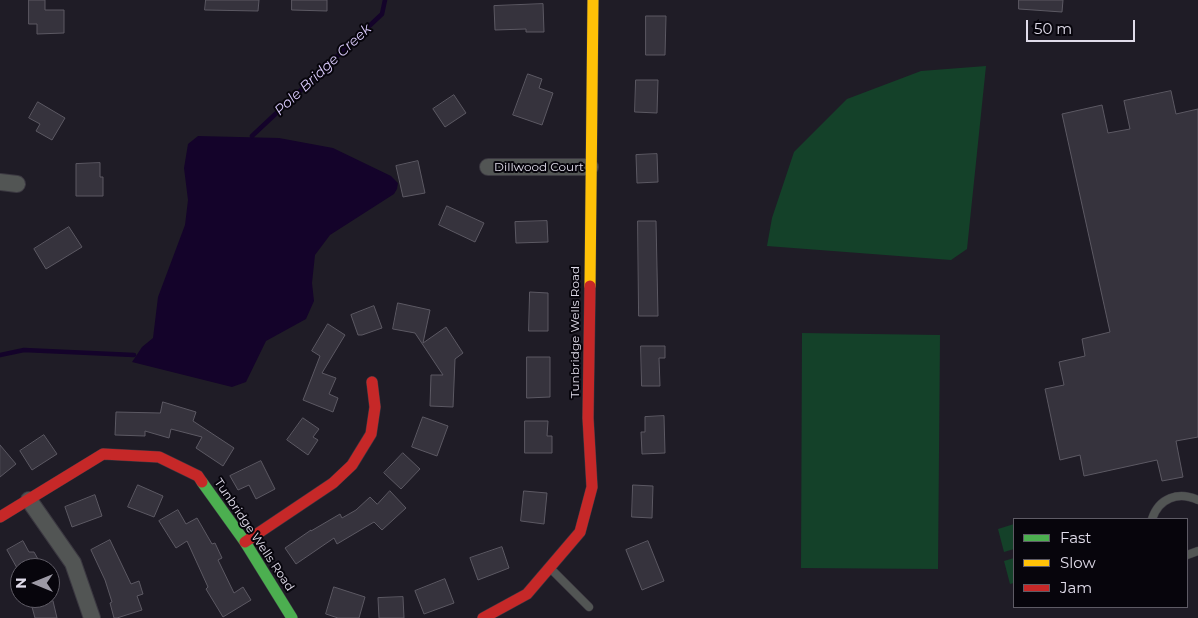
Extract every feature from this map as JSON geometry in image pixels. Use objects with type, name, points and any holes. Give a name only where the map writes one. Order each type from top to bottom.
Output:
[{"type":"street","name":"Tunbridge Wells Road","points":[[483,618],[527,594],[580,532],[592,487],[588,418],[592,0]]},
{"type":"street","name":"Dillwood Court","points":[[488,167],[590,167]]},
{"type":"street","points":[[0,182],[17,184]]},
{"type":"street","points":[[245,542],[333,483],[352,465],[371,434],[375,407],[372,382]]},
{"type":"street","name":"Tunbridge Wells Road","points":[[0,517],[103,454],[159,457],[198,476],[245,542],[292,618]]},
{"type":"street","points":[[30,500],[73,563],[92,618]]},
{"type":"lane","points":[[1152,518],[1159,505],[1171,498],[1185,496],[1198,500]]},
{"type":"lane","points":[[550,567],[590,607]]},
{"type":"green space","points":[[986,66],[967,249],[951,260],[767,246],[772,218],[794,152],[847,99],[921,71]]},
{"type":"green space","points":[[802,333],[940,335],[938,569],[801,568]]},
{"type":"green space","points":[[1013,524],[1013,549],[1004,552],[998,529]]},
{"type":"green space","points":[[1013,558],[1013,583],[1010,584],[1004,561]]},
{"type":"shaded area","points":[[198,136],[279,138],[333,148],[391,176],[398,183],[394,194],[330,235],[315,255],[312,283],[314,301],[306,319],[266,341],[246,382],[232,387],[132,362],[142,347],[153,338],[158,297],[185,225],[188,200],[184,168],[188,144]]},
{"type":"building","points":[[29,0],[45,0],[45,10],[64,10],[64,33],[37,34],[37,24],[29,24]]},
{"type":"building","points":[[206,0],[259,0],[258,11],[205,10]]},
{"type":"building","points":[[292,0],[327,0],[327,11],[292,10]]},
{"type":"building","points":[[1019,0],[1063,0],[1062,12],[1019,9]]},
{"type":"building","points":[[543,4],[544,32],[526,32],[526,29],[495,30],[494,6]]},
{"type":"building","points":[[646,16],[666,16],[665,55],[646,55]]},
{"type":"building","points":[[528,74],[542,79],[539,88],[553,93],[542,125],[513,115]]},
{"type":"building","points":[[636,80],[658,80],[657,113],[635,112]]},
{"type":"building","points":[[1171,91],[1176,114],[1198,109],[1198,437],[1176,441],[1183,477],[1162,481],[1157,460],[1084,476],[1080,455],[1060,460],[1045,389],[1064,385],[1059,362],[1085,356],[1082,339],[1110,332],[1062,114],[1102,105],[1108,133],[1130,129],[1124,101]]},
{"type":"building","points":[[454,95],[466,113],[445,127],[433,109]]},
{"type":"building","points":[[38,102],[65,118],[52,140],[36,131],[40,124],[29,118]]},
{"type":"building","points":[[657,154],[658,182],[637,183],[636,155]]},
{"type":"building","points":[[418,161],[425,193],[403,197],[396,166]]},
{"type":"building","points":[[100,163],[100,177],[103,177],[103,196],[76,196],[76,164]]},
{"type":"building","points":[[447,206],[484,223],[475,242],[439,225]]},
{"type":"building","points":[[547,221],[548,242],[516,243],[515,222]]},
{"type":"building","points":[[638,221],[656,221],[658,316],[639,316]]},
{"type":"building","points":[[69,227],[82,247],[46,269],[34,249]]},
{"type":"building","points":[[530,292],[548,293],[548,331],[529,331]]},
{"type":"building","points":[[398,303],[430,310],[423,343],[446,327],[463,353],[455,359],[453,407],[430,406],[431,375],[443,375],[415,333],[393,329]]},
{"type":"building","points":[[374,306],[382,328],[358,335],[351,315]]},
{"type":"building","points":[[328,324],[345,335],[322,373],[336,378],[329,394],[338,398],[333,412],[303,400],[320,356],[312,351]]},
{"type":"building","points":[[641,346],[665,346],[665,358],[659,358],[660,386],[642,386]]},
{"type":"building","points":[[527,357],[550,357],[550,397],[527,398]]},
{"type":"building","points":[[163,402],[196,412],[193,421],[234,448],[223,466],[196,448],[202,437],[171,429],[169,438],[145,431],[145,436],[115,435],[116,412],[160,413]]},
{"type":"building","points":[[664,416],[665,453],[642,454],[641,432],[645,432],[645,417]]},
{"type":"building","points":[[423,417],[448,426],[437,456],[412,447]]},
{"type":"building","points":[[303,418],[319,429],[313,437],[318,440],[308,455],[287,440]]},
{"type":"building","points":[[525,421],[548,421],[547,436],[552,436],[552,453],[525,453]]},
{"type":"building","points":[[44,435],[57,454],[32,470],[20,451]]},
{"type":"building","points":[[0,445],[16,464],[0,477]]},
{"type":"building","points":[[403,453],[420,469],[401,489],[384,473]]},
{"type":"building","points":[[261,461],[275,489],[256,499],[249,485],[238,490],[230,476]]},
{"type":"building","points":[[138,485],[163,496],[154,517],[128,507]]},
{"type":"building","points":[[633,485],[653,486],[652,518],[632,517]]},
{"type":"building","points":[[390,491],[406,508],[382,530],[374,522],[337,544],[334,538],[296,564],[285,548],[311,530],[340,514],[342,518],[356,510],[370,497],[377,504]]},
{"type":"building","points":[[524,491],[547,493],[544,524],[521,521]]},
{"type":"building","points":[[95,495],[102,516],[72,527],[65,507]]},
{"type":"building","points":[[178,510],[186,524],[197,518],[212,544],[215,543],[222,558],[218,560],[234,593],[243,587],[251,600],[223,617],[206,589],[208,587],[187,541],[176,548],[159,521]]},
{"type":"building","points":[[110,540],[131,584],[139,581],[143,594],[137,596],[142,610],[117,618],[114,618],[110,603],[112,602],[105,580],[91,550]]},
{"type":"building","points":[[23,541],[29,552],[34,552],[37,558],[11,558],[7,550]]},
{"type":"building","points":[[648,541],[664,581],[642,590],[626,550]]},
{"type":"building","points":[[502,547],[509,568],[478,580],[470,558]]},
{"type":"building","points":[[445,579],[454,603],[424,614],[415,591]]},
{"type":"building","points":[[334,587],[365,597],[359,618],[338,618],[326,614]]},
{"type":"building","points":[[403,597],[404,618],[379,618],[378,598]]},
{"type":"building","points":[[32,608],[55,608],[57,618],[35,618]]},
{"type":"waterway","name":"Pole Bridge Creek","points":[[252,136],[382,14],[385,0]]},
{"type":"waterway","name":"Pole Bridge Creek","points":[[0,355],[24,350],[134,355]]},
{"type":"traffic: fast","points":[[202,482],[245,542],[292,618]]},
{"type":"traffic: slow","points":[[590,286],[593,0]]},
{"type":"traffic: jam","points":[[483,618],[527,594],[580,532],[592,487],[588,418],[590,286]]},
{"type":"traffic: jam","points":[[245,542],[333,483],[352,465],[371,434],[375,407],[372,382]]},
{"type":"traffic: jam","points":[[0,517],[103,454],[159,457],[198,476],[202,482]]}]
